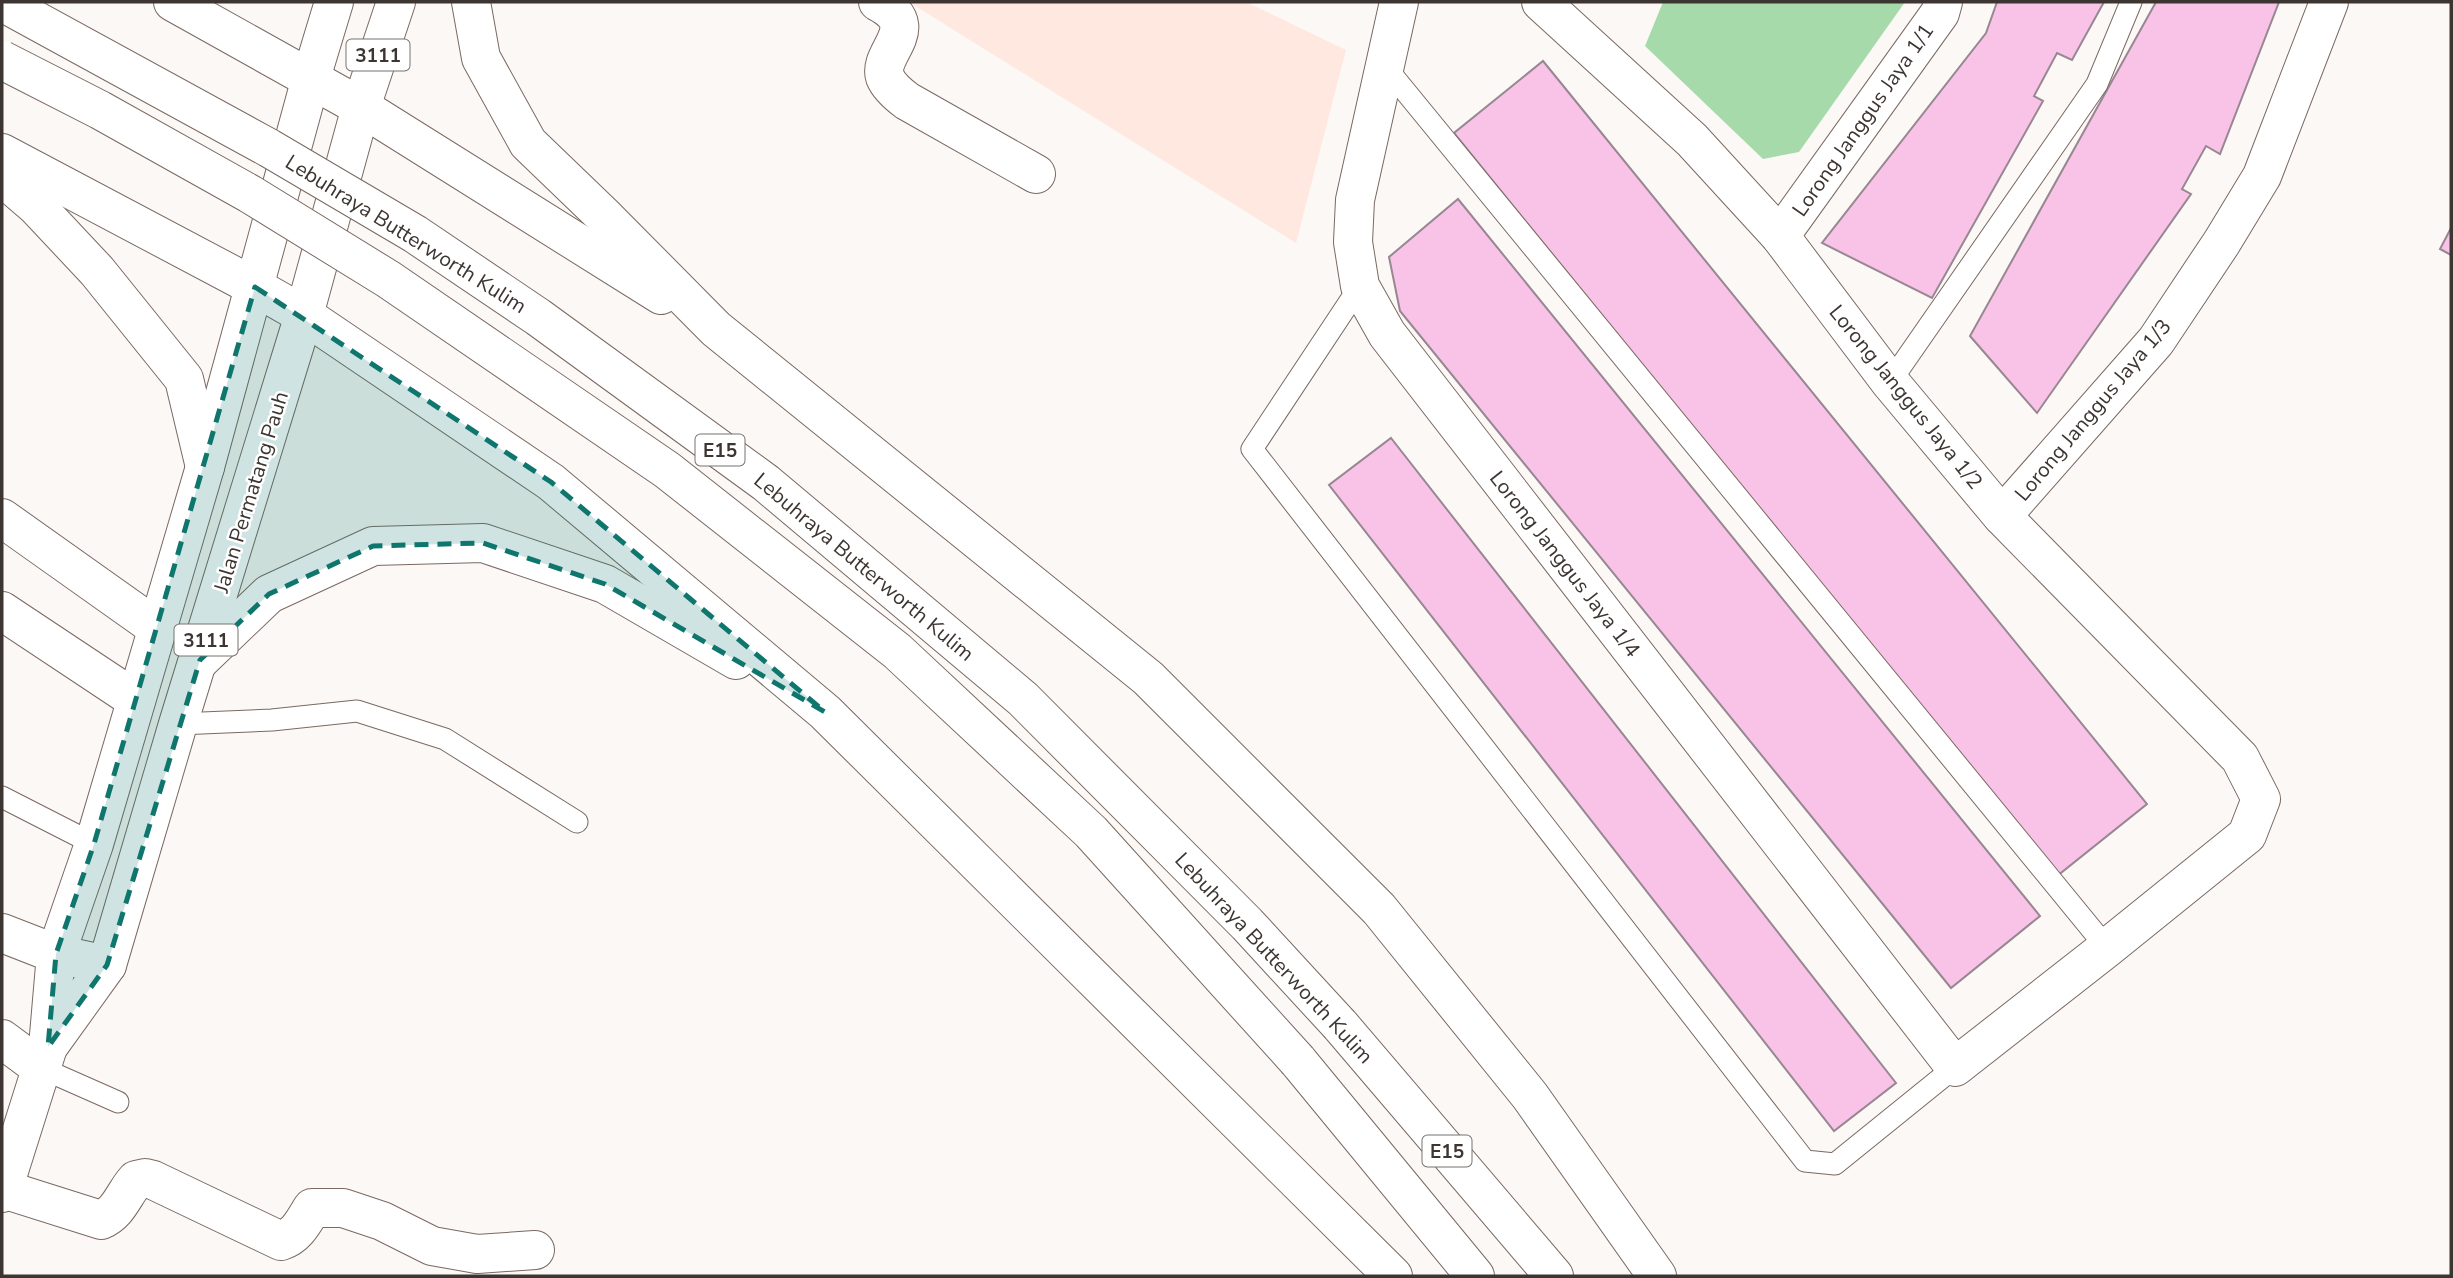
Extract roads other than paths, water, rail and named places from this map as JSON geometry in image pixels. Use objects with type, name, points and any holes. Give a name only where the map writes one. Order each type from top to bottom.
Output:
[{"type":"main road","name":"Lebuhraya Butterworth Kulim","points":[[2,2],[269,148],[415,234],[538,317],[766,483],[1023,699],[1247,923],[1339,1025],[1554,1276]]},
{"type":"main road","points":[[173,2],[361,107],[716,329]]},
{"type":"main road","name":"Jalan Permatang Pauh","points":[[2,1190],[44,1057],[56,954],[93,844],[205,467],[334,2]]},
{"type":"main road","name":"Jalan Permatang Pauh","points":[[44,1057],[107,965],[304,315],[361,107],[396,2]]},
{"type":"main road","points":[[471,2],[481,58],[528,143],[716,329],[1148,678],[1379,909],[1531,1097],[1657,1276]]},
{"type":"main road","points":[[878,2],[891,11],[897,20],[899,31],[897,41],[884,66],[885,78],[892,88],[907,101],[1036,174]]},
{"type":"main road","name":"Lorong Janggus Jaya 1/4","points":[[1399,2],[1383,64],[1355,200],[1353,242],[1360,286],[1395,345],[1955,1066]]},
{"type":"main road","name":"Lorong Janggus Jaya 1/2","points":[[1541,2],[1692,140],[1780,236],[1890,382],[2002,516],[2240,758],[2261,799],[2247,835],[2108,948]]},
{"type":"main road","name":"Lorong Janggus Jaya 1/1","points":[[1780,236],[1940,13],[1944,2]]},
{"type":"main road","name":"Lorong Janggus Jaya 1/3","points":[[2002,516],[2156,341],[2222,242],[2262,176],[2329,2]]},
{"type":"main road","name":"Lebuhraya Butterworth Kulim","points":[[2,60],[250,194],[388,279],[667,470],[897,651],[1091,832],[1298,1061],[1475,1276]]},
{"type":"main road","points":[[2,153],[256,286],[304,315],[551,482],[825,712],[1393,1276]]},
{"type":"main road","points":[[2,177],[36,206],[97,271],[184,379],[205,467]]},
{"type":"main road","points":[[2,518],[157,628]]},
{"type":"main road","points":[[200,660],[269,594],[373,546],[483,543],[605,584],[825,712]]},
{"type":"main road","points":[[2,611],[136,700]]},
{"type":"main road","points":[[2,933],[56,954],[107,965]]},
{"type":"main road","points":[[1955,1066],[2108,948]]},
{"type":"main road","points":[[2,1039],[44,1057]]},
{"type":"main road","points":[[2,1190],[101,1220],[115,1211],[136,1180],[145,1178],[281,1241],[296,1233],[312,1208],[343,1208],[382,1222],[432,1246],[477,1254],[535,1250]]},
{"type":"lane","points":[[1890,382],[2097,84],[2131,2]]},
{"type":"lane","points":[[1383,64],[2108,948]]},
{"type":"lane","points":[[1360,286],[1252,449],[1805,1161],[1835,1164],[1955,1066]]},
{"type":"lane","points":[[178,724],[272,720],[357,711],[445,740],[577,822]]},
{"type":"lane","points":[[2,797],[93,844]]},
{"type":"lane","points":[[44,1057],[118,1102]]}]
